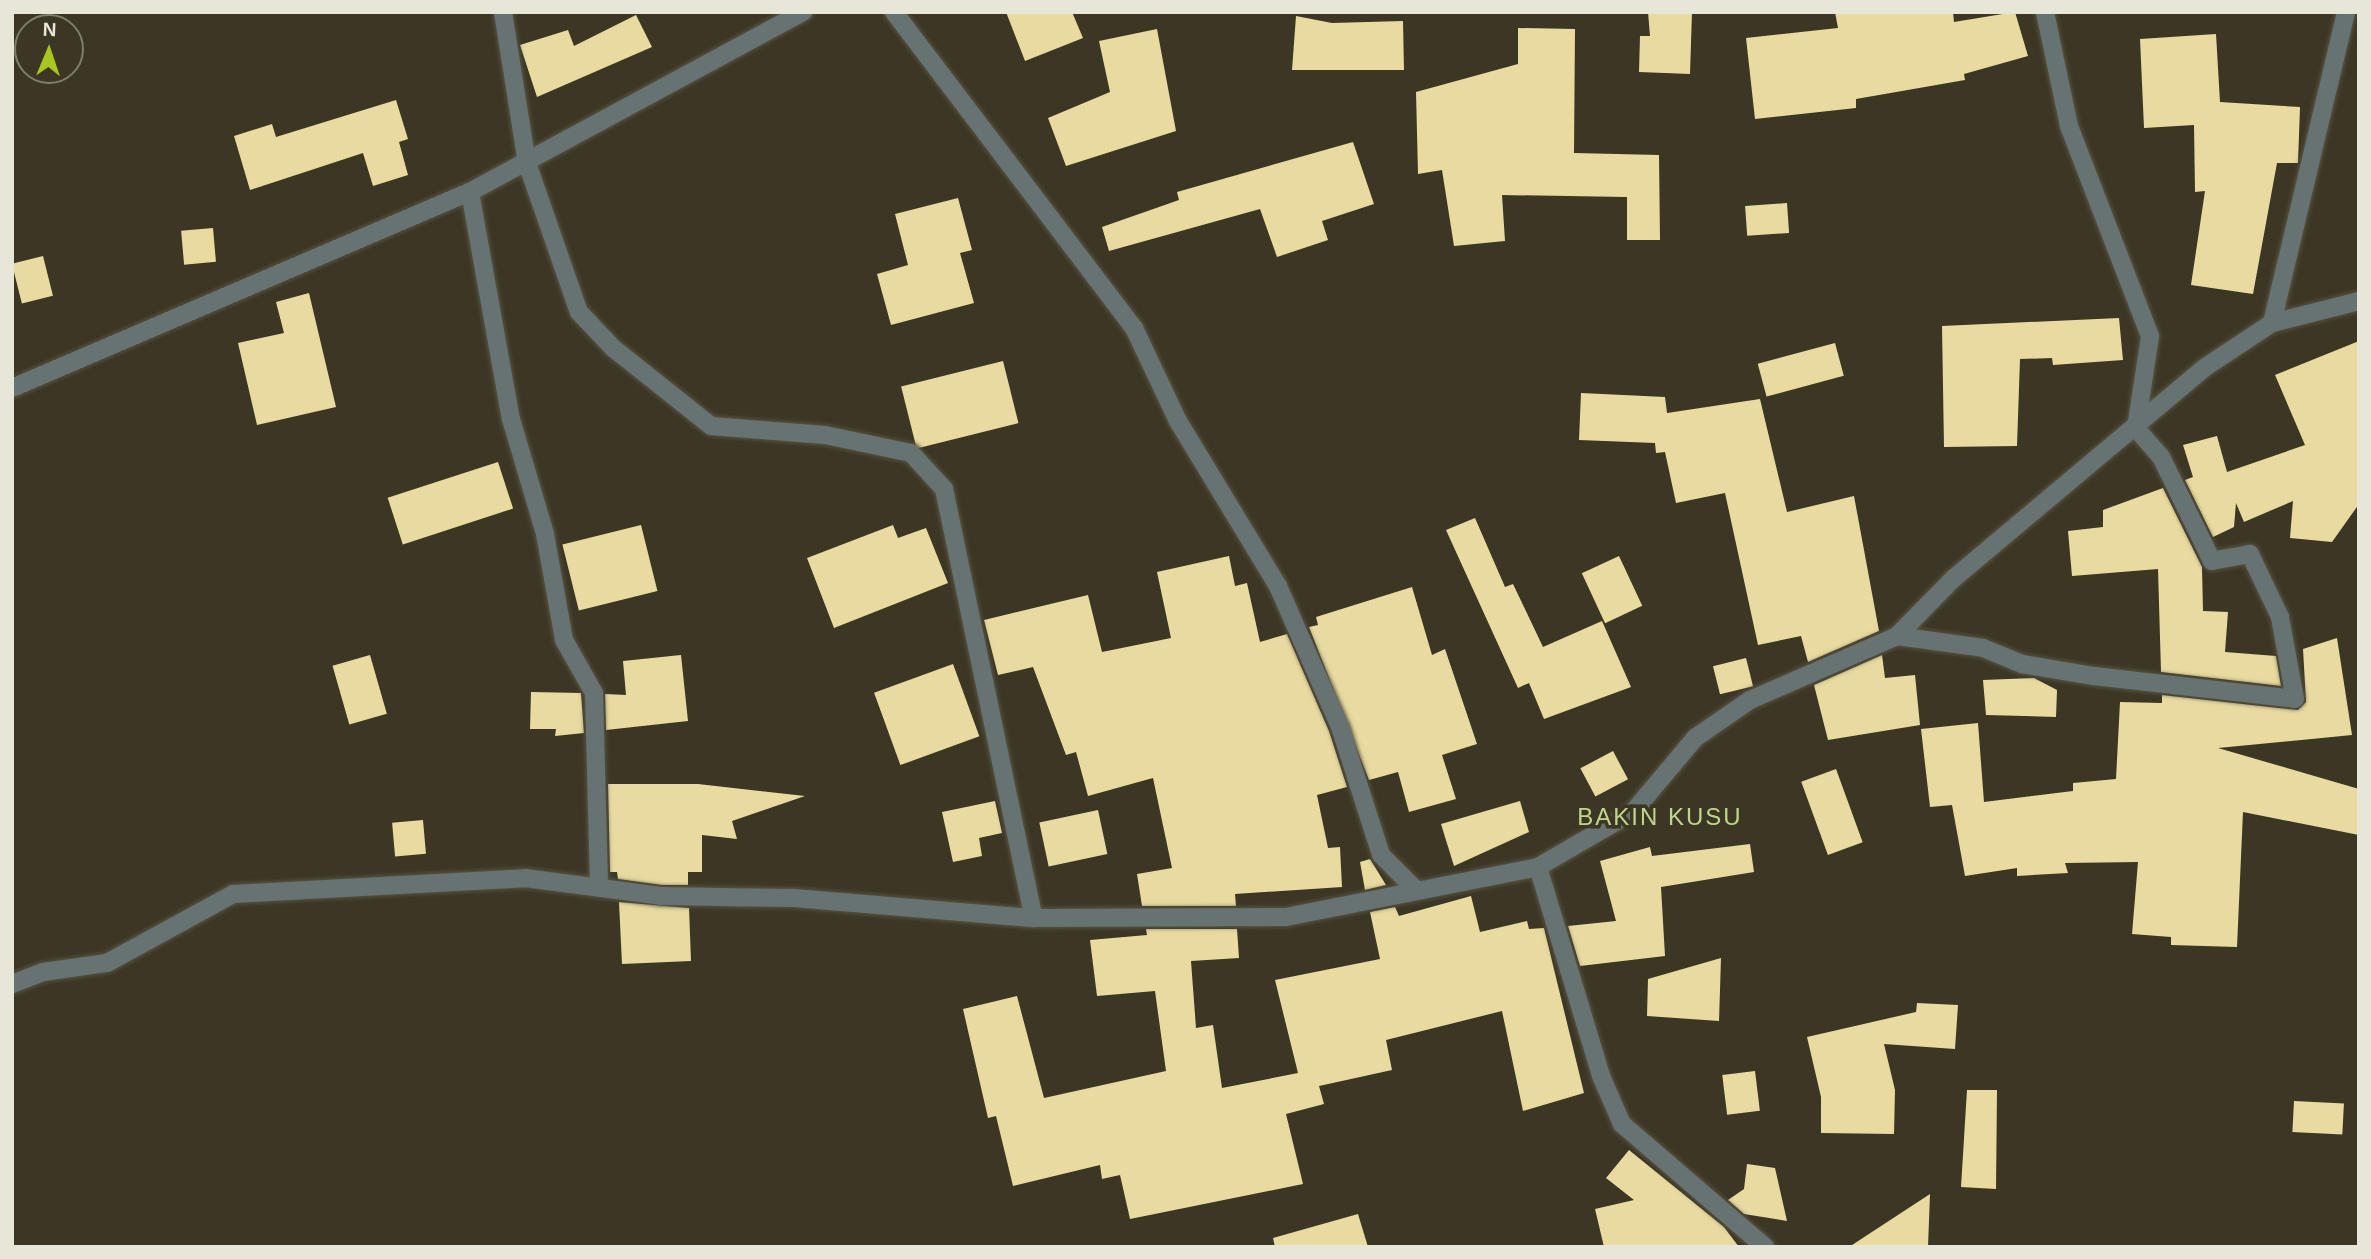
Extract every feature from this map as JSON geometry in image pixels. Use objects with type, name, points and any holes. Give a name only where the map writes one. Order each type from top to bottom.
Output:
[{"type":"street","points":[[503,12],[527,163],[579,312],[672,398],[711,426],[825,435],[911,453],[944,489],[1034,918]]},
{"type":"street","points":[[12,388],[470,192],[803,12]]},
{"type":"street","points":[[894,12],[1134,328],[1178,421],[1279,586],[1339,727],[1381,855],[1415,888]]},
{"type":"street","points":[[1897,636],[1983,648],[2022,664],[2094,676],[2295,699],[2280,617],[2250,554],[2212,561],[2161,457],[2136,428],[2150,335],[2069,126],[2045,12]]},
{"type":"street","points":[[2272,323],[2346,12]]},
{"type":"street","points":[[470,192],[511,419],[545,534],[564,640],[594,693],[599,886]]},
{"type":"street","points":[[12,984],[43,972],[107,963],[233,894],[525,878],[599,886],[1034,918],[1286,917],[1415,888],[1538,867],[1633,812],[1695,737],[1750,700],[1897,636],[1954,578],[2136,428],[2204,368],[2272,323],[2359,301]]},
{"type":"street","points":[[1538,867],[1601,1076],[1622,1124],[1765,1247]]},
{"type":"building","points":[[1006,12],[1072,12],[1083,38],[1025,61]]},
{"type":"building","points":[[1648,12],[1692,12],[1690,74],[1639,72],[1640,36],[1650,36]]},
{"type":"building","points":[[1835,12],[1953,12],[1954,22],[2015,12],[2028,56],[1964,74],[1965,80],[1856,99],[1856,108],[1755,119],[1746,38],[1838,28]]},
{"type":"building","points":[[636,15],[652,47],[537,97],[520,45],[568,30],[574,46]]},
{"type":"building","points":[[1296,16],[1332,23],[1403,21],[1404,70],[1292,70]]},
{"type":"building","points":[[1518,28],[1575,29],[1574,153],[1659,155],[1660,240],[1627,240],[1627,197],[1502,195],[1505,241],[1454,246],[1442,170],[1418,174],[1416,92],[1518,64]]},
{"type":"building","points":[[1157,29],[1176,131],[1066,166],[1048,118],[1110,92],[1099,41]]},
{"type":"building","points":[[2216,34],[2220,102],[2300,107],[2298,163],[2277,163],[2253,294],[2191,285],[2205,191],[2195,192],[2194,125],[2144,128],[2140,39]]},
{"type":"building","points":[[396,100],[408,139],[399,142],[408,175],[373,186],[363,153],[250,190],[234,136],[272,124],[276,137]]},
{"type":"building","points":[[1353,142],[1374,204],[1322,221],[1328,240],[1277,257],[1260,209],[1109,251],[1102,227],[1179,200],[1177,192]]},
{"type":"building","points":[[958,198],[972,250],[960,253],[974,303],[891,325],[877,274],[908,265],[895,214]]},
{"type":"building","points":[[1787,203],[1789,233],[1747,236],[1745,206]]},
{"type":"building","points":[[213,228],[216,262],[184,265],[181,231]]},
{"type":"building","points":[[43,256],[53,296],[22,304],[12,264]]},
{"type":"building","points":[[309,293],[336,407],[257,425],[238,343],[284,333],[276,302]]},
{"type":"building","points":[[2119,318],[2123,360],[2053,365],[2052,358],[2020,359],[2017,446],[1944,447],[1942,326]]},
{"type":"building","points":[[2359,341],[2359,504],[2332,542],[2290,538],[2293,501],[2244,522],[2236,503],[2234,527],[2213,537],[2185,480],[2193,477],[2183,445],[2217,436],[2227,472],[2305,445],[2275,375]]},
{"type":"building","points":[[1835,343],[1844,376],[1767,397],[1758,364]]},
{"type":"building","points":[[1003,361],[1018,423],[917,449],[901,386]]},
{"type":"building","points":[[1581,393],[1665,397],[1667,413],[1760,399],[1787,512],[1854,496],[1879,631],[1808,662],[1801,636],[1758,645],[1725,493],[1676,503],[1665,452],[1656,453],[1655,443],[1579,440]]},
{"type":"building","points":[[498,462],[513,509],[403,544],[388,498]]},
{"type":"building","points":[[2163,488],[2202,567],[2203,611],[2228,612],[2225,652],[2276,656],[2281,686],[2161,672],[2158,569],[2072,576],[2068,531],[2103,527],[2103,510]]},
{"type":"building","points":[[1475,518],[1505,587],[1513,584],[1543,647],[1602,621],[1631,687],[1544,719],[1529,683],[1518,688],[1446,530]]},
{"type":"building","points":[[641,525],[657,591],[579,611],[562,545]]},
{"type":"building","points":[[893,525],[898,538],[926,528],[948,583],[834,628],[807,558]]},
{"type":"building","points":[[1229,556],[1235,586],[1247,583],[1260,642],[1287,634],[1329,731],[1347,787],[1317,795],[1328,848],[1340,847],[1342,887],[1235,894],[1236,906],[1142,906],[1137,874],[1172,868],[1153,778],[1088,796],[1076,752],[1066,755],[1033,667],[998,675],[984,620],[1088,595],[1102,652],[1171,638],[1157,572]]},
{"type":"building","points":[[1619,556],[1642,606],[1605,623],[1582,573]]},
{"type":"building","points":[[1412,587],[1432,655],[1445,649],[1477,744],[1442,755],[1456,799],[1409,812],[1398,772],[1369,780],[1309,627],[1318,625],[1316,617]]},
{"type":"building","points":[[2337,638],[2352,735],[2218,748],[2359,789],[2359,835],[2243,812],[2237,947],[2171,945],[2171,937],[2132,934],[2138,862],[2065,863],[2068,873],[2017,876],[2017,868],[1965,876],[1952,805],[1930,807],[1921,729],[1978,723],[1984,802],[2073,791],[2073,783],[2116,779],[2120,702],[2162,703],[2162,695],[2298,710],[2306,702],[2303,649]]},
{"type":"building","points":[[370,655],[387,714],[349,724],[333,666]]},
{"type":"building","points":[[681,655],[688,721],[606,730],[605,694],[626,695],[623,661]]},
{"type":"building","points":[[1882,655],[1885,678],[1915,675],[1920,725],[1828,740],[1814,685]]},
{"type":"building","points":[[1746,658],[1753,686],[1720,694],[1713,666]]},
{"type":"building","points":[[953,664],[979,736],[900,765],[874,693]]},
{"type":"building","points":[[2034,678],[2057,690],[2056,717],[1986,715],[1983,680]]},
{"type":"building","points":[[531,692],[581,693],[584,733],[555,736],[556,729],[530,729]]},
{"type":"building","points":[[1613,751],[1628,779],[1595,797],[1580,768]]},
{"type":"building","points":[[1836,769],[1863,842],[1828,855],[1801,782]]},
{"type":"building","points":[[608,784],[698,784],[805,796],[732,821],[737,839],[702,835],[702,872],[688,872],[688,885],[662,885],[618,879],[617,872],[610,872]]},
{"type":"building","points":[[995,801],[1002,833],[979,838],[982,856],[953,862],[942,812]]},
{"type":"building","points":[[1520,801],[1529,832],[1454,866],[1441,824]]},
{"type":"building","points":[[1098,810],[1107,854],[1049,866],[1039,822]]},
{"type":"building","points":[[423,820],[426,854],[395,857],[392,823]]},
{"type":"building","points":[[1750,844],[1754,872],[1661,887],[1665,956],[1580,966],[1568,926],[1616,921],[1600,861],[1650,847],[1652,856]]},
{"type":"building","points":[[1370,859],[1386,885],[1365,890],[1360,862]]},
{"type":"building","points":[[1471,896],[1480,932],[1527,921],[1529,929],[1544,928],[1584,1093],[1523,1111],[1502,1011],[1386,1040],[1392,1070],[1319,1086],[1324,1104],[1286,1114],[1303,1184],[1130,1219],[1120,1175],[1102,1179],[1100,1165],[1013,1186],[996,1116],[988,1118],[963,1009],[1017,996],[1044,1098],[1166,1071],[1155,991],[1097,996],[1090,940],[1147,935],[1146,929],[1237,929],[1239,958],[1191,961],[1196,1028],[1213,1025],[1222,1088],[1298,1073],[1275,980],[1380,959],[1370,912],[1395,907],[1399,916]]},
{"type":"building","points":[[619,902],[689,908],[691,961],[622,964]]},
{"type":"building","points":[[1721,958],[1719,1021],[1647,1016],[1648,979]]},
{"type":"building","points":[[1917,1003],[1958,1005],[1955,1049],[1884,1044],[1895,1090],[1894,1134],[1821,1133],[1821,1097],[1807,1037],[1916,1012]]},
{"type":"building","points":[[1755,1071],[1760,1111],[1727,1115],[1722,1075]]},
{"type":"building","points":[[1967,1090],[1997,1090],[1996,1189],[1961,1187]]},
{"type":"building","points":[[2294,1101],[2344,1104],[2342,1135],[2292,1132]]},
{"type":"building","points":[[1629,1150],[1724,1227],[1739,1247],[1604,1247],[1595,1209],[1634,1200],[1606,1178]]},
{"type":"building","points":[[1747,1164],[1775,1168],[1787,1221],[1744,1214],[1728,1200],[1744,1189]]},
{"type":"building","points":[[1930,1194],[1928,1247],[1849,1247]]},
{"type":"building","points":[[1358,1214],[1368,1247],[1275,1247],[1273,1238]]},
{"type":"district","name":"BAKIN KUSU","points":[[1660,817]]}]
